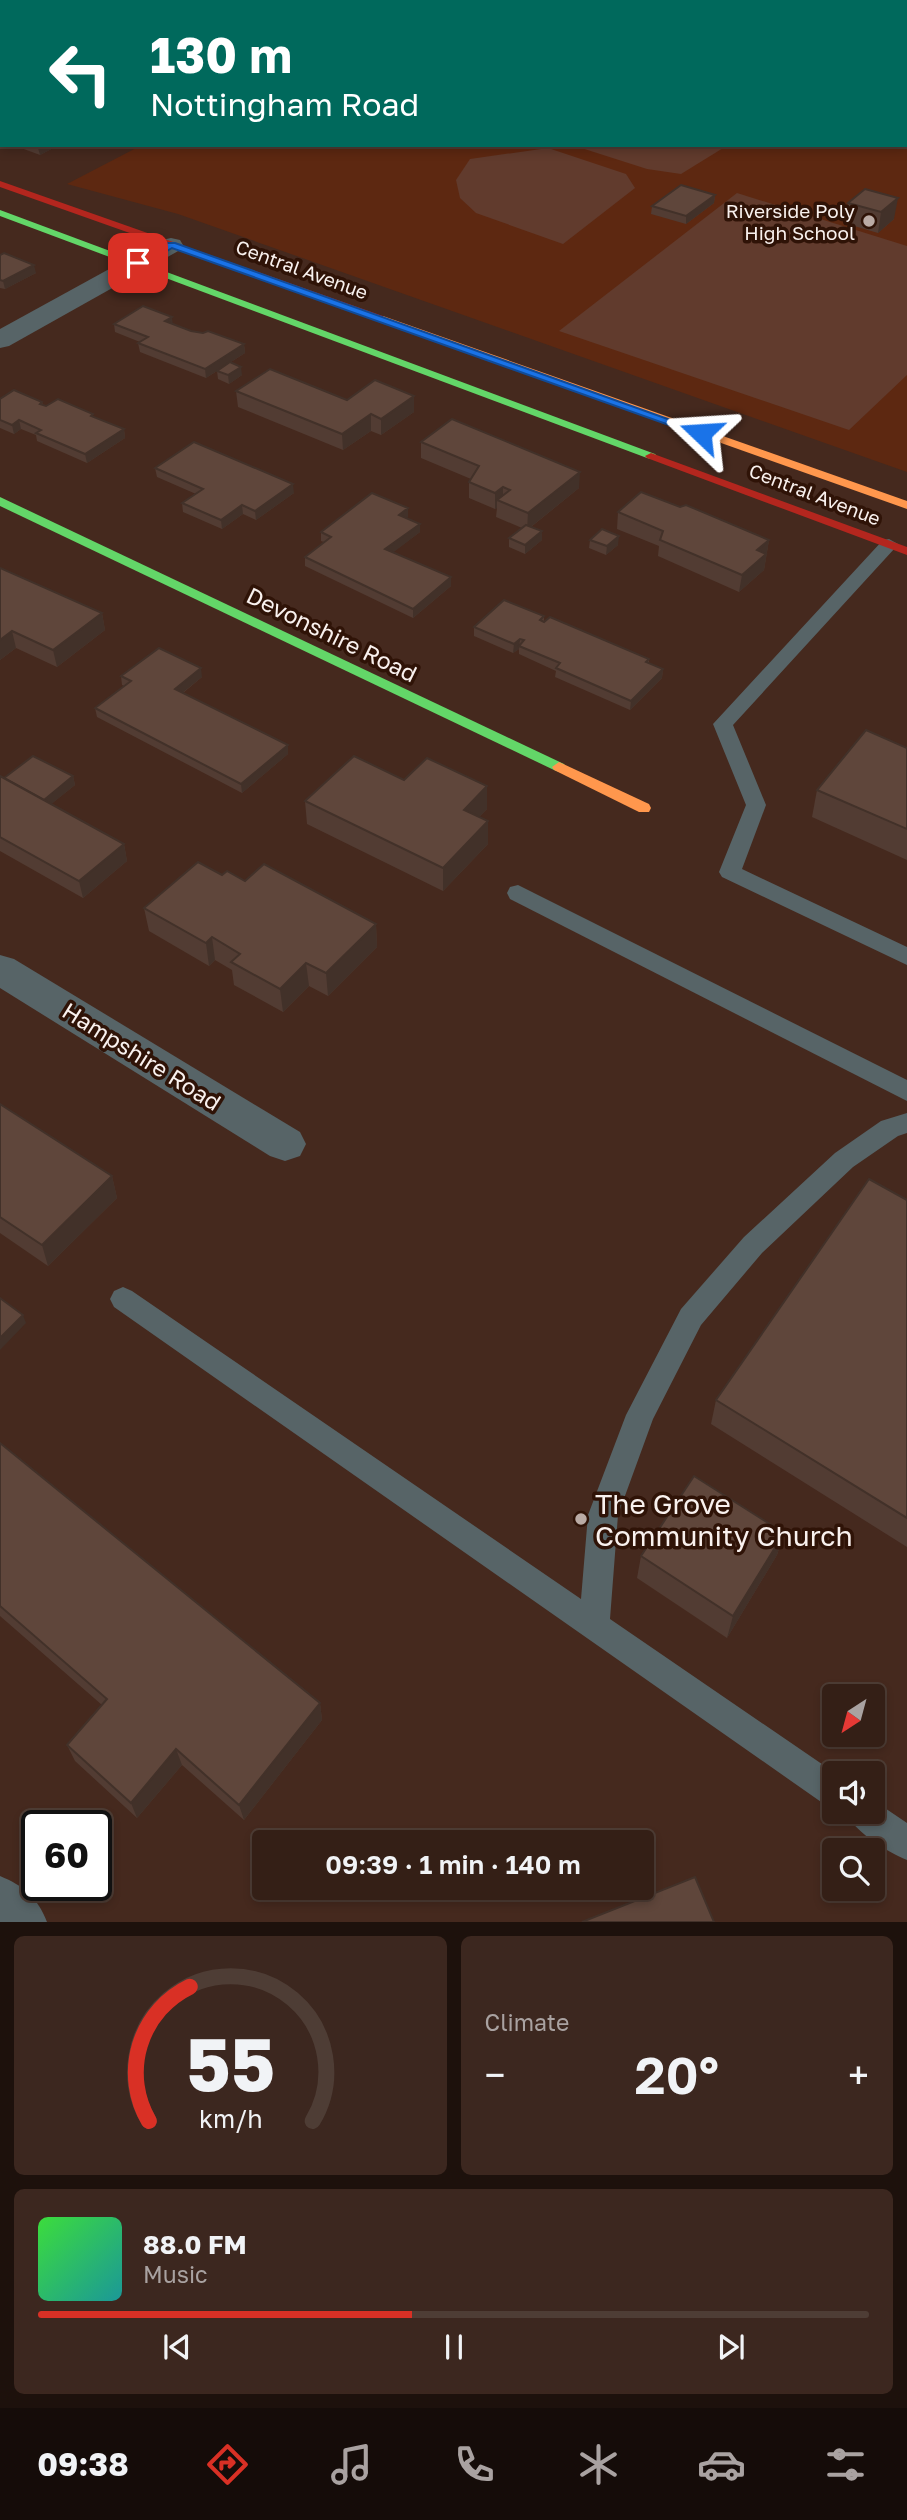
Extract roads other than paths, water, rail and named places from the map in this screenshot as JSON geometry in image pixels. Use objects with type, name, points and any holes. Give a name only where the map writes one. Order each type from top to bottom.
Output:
[{"type":"main road","name":"Central Avenue","points":[[0,184],[907,505]]},
{"type":"main road","name":"Central Avenue","points":[[0,213],[898,548]]},
{"type":"main road","name":"Devonshire Road","points":[[0,501],[644,808]]},
{"type":"street","points":[[0,340],[171,245]]},
{"type":"street","name":"Hampshire Road","points":[[0,969],[285,1144]]},
{"type":"street","points":[[0,1905],[18,1922]]},
{"type":"lane","points":[[898,548],[723,724],[756,806],[730,872],[907,957]]},
{"type":"lane","points":[[518,894],[907,1091]]},
{"type":"lane","points":[[594,1626],[603,1515],[640,1415],[691,1317],[753,1245],[844,1160],[890,1128],[907,1124]]},
{"type":"lane","points":[[123,1299],[822,1784]]},
{"type":"lane","points":[[880,1824],[907,1843]]},
{"type":"place","name":"Riverside Poly High School","points":[[869,221]]},
{"type":"place","name":"The Grove Community Church","points":[[581,1519]]}]
